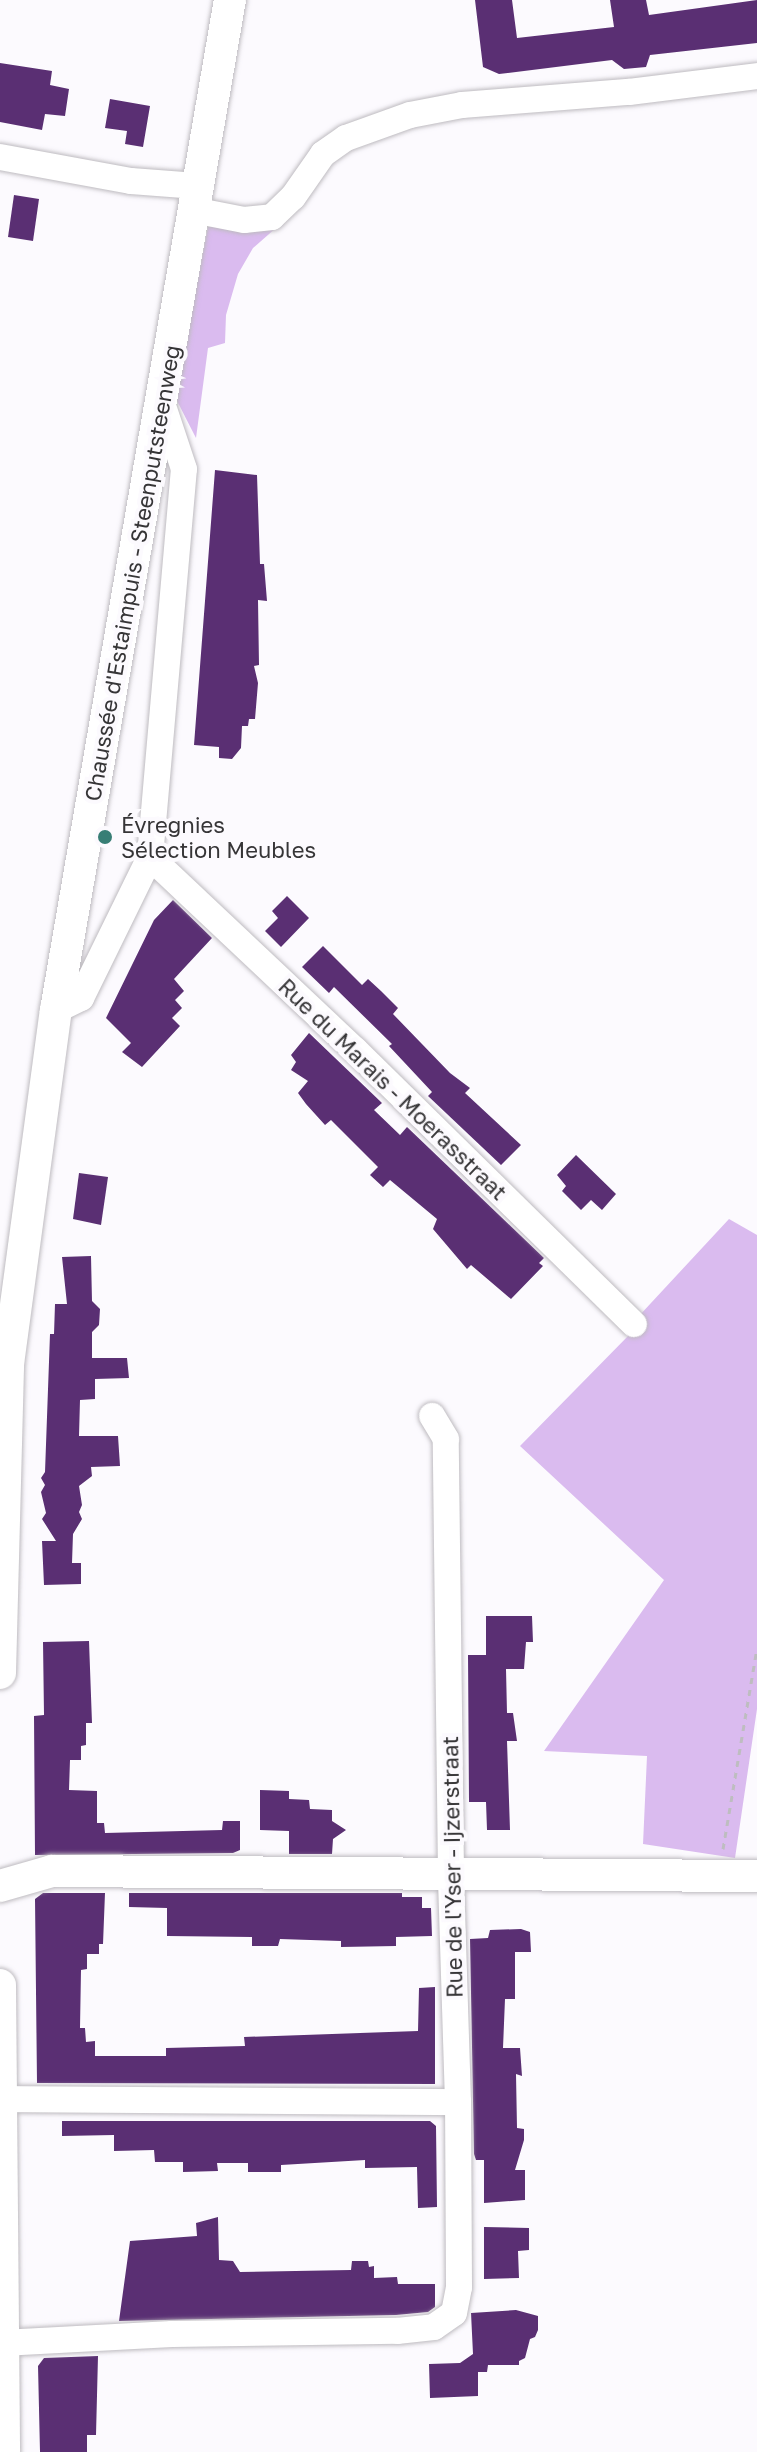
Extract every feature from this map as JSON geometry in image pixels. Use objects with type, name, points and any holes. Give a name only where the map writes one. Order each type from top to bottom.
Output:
[{"type":"main road","name":"Chaussée d'Estaimpuis - Steenputsteenweg","points":[[0,1673],[8,1364],[56,1010],[230,0]]},
{"type":"main road","points":[[0,1886],[52,1871],[757,1876]]},
{"type":"main road","points":[[0,1985],[4,2099],[4,2452]]},
{"type":"street","points":[[0,157],[131,181],[195,198],[244,220],[272,217],[293,197],[323,154],[346,138],[410,115],[474,104],[629,92],[757,76]]},
{"type":"street","points":[[56,1010],[81,998],[150,857],[159,792],[184,469],[162,403]]},
{"type":"street","name":"Rue du Marais - Moerasstraat","points":[[150,857],[355,1050],[634,1324]]},
{"type":"street","name":"Rue de l'Yser - Ijzerstraat","points":[[2,2343],[172,2334],[397,2331],[434,2327],[454,2313],[459,2287],[458,2102],[451,1873],[446,1439],[432,1416]]},
{"type":"street","points":[[4,2099],[458,2102]]},
{"type":"path","points":[[716,1876],[732,1804],[757,1649]]},
{"type":"shaded area","points":[[208,227],[277,227],[253,248],[238,274],[226,315],[225,343],[208,348],[196,438],[175,397]]},
{"type":"shaded area","points":[[729,1219],[757,1235],[757,1709],[735,1858],[643,1844],[647,1756],[544,1751],[664,1580],[520,1446],[630,1334],[638,1317]]},
{"type":"building","points":[[475,0],[512,0],[517,38],[614,27],[610,0],[646,0],[649,15],[757,0],[757,43],[650,55],[646,67],[624,69],[612,60],[499,74],[483,67]]},
{"type":"building","points":[[0,63],[52,71],[50,85],[69,89],[65,116],[45,114],[42,130],[0,122]]},
{"type":"building","points":[[110,99],[150,106],[143,147],[125,144],[127,131],[105,128]]},
{"type":"building","points":[[14,195],[39,199],[33,241],[8,237]]},
{"type":"building","points":[[215,470],[257,475],[260,564],[264,564],[267,601],[258,600],[259,665],[254,666],[258,683],[255,719],[249,719],[248,726],[242,726],[241,748],[232,759],[219,758],[219,747],[194,745]]},
{"type":"building","points":[[287,896],[309,918],[281,947],[265,931],[278,918],[272,911]]},
{"type":"building","points":[[173,900],[212,938],[174,979],[184,991],[175,1000],[182,1008],[172,1018],[180,1026],[142,1067],[122,1052],[131,1043],[106,1018],[154,920]]},
{"type":"building","points":[[323,946],[362,985],[368,979],[398,1008],[393,1014],[450,1073],[470,1088],[465,1093],[521,1145],[501,1165],[428,1096],[432,1092],[389,1046],[392,1044],[334,987],[329,993],[302,967]]},
{"type":"building","points":[[309,1033],[382,1103],[374,1110],[400,1135],[407,1127],[544,1258],[539,1263],[543,1266],[511,1299],[471,1265],[467,1269],[433,1229],[437,1219],[390,1180],[383,1187],[370,1175],[378,1167],[331,1120],[325,1125],[306,1104],[298,1093],[308,1081],[291,1070],[296,1062],[291,1055]]},
{"type":"building","points":[[576,1155],[616,1194],[602,1210],[591,1200],[581,1210],[562,1191],[566,1186],[557,1175]]},
{"type":"building","points":[[79,1173],[108,1177],[101,1225],[73,1219]]},
{"type":"building","points":[[91,1256],[92,1301],[100,1309],[99,1325],[92,1332],[92,1358],[127,1358],[129,1378],[95,1379],[95,1399],[80,1400],[79,1436],[118,1436],[120,1466],[91,1467],[92,1476],[79,1486],[82,1519],[73,1534],[72,1563],[81,1563],[81,1584],[44,1585],[42,1541],[56,1541],[42,1519],[46,1513],[41,1492],[45,1485],[41,1478],[45,1472],[50,1334],[54,1334],[55,1304],[67,1304],[62,1257]]},
{"type":"building","points":[[486,1616],[532,1616],[533,1642],[526,1642],[524,1669],[506,1669],[507,1713],[513,1713],[517,1741],[507,1741],[510,1830],[487,1830],[486,1802],[469,1802],[468,1655],[486,1655]]},
{"type":"building","points":[[89,1641],[92,1723],[86,1723],[86,1745],[81,1746],[81,1760],[70,1760],[69,1790],[97,1791],[97,1823],[104,1823],[105,1833],[222,1830],[223,1821],[240,1821],[240,1850],[233,1853],[35,1855],[34,1716],[44,1715],[43,1642]]},
{"type":"building","points":[[260,1790],[289,1791],[289,1799],[309,1800],[310,1809],[332,1810],[332,1821],[346,1830],[333,1839],[332,1854],[289,1854],[289,1831],[260,1830]]},
{"type":"building","points":[[43,1893],[105,1893],[103,1944],[99,1944],[99,1954],[87,1954],[87,1969],[81,1970],[80,2028],[85,2028],[86,2042],[95,2041],[95,2056],[166,2056],[166,2048],[245,2046],[244,2037],[418,2031],[419,1988],[435,1987],[435,2084],[37,2083],[35,1899]]},
{"type":"building","points":[[129,1893],[402,1893],[402,1897],[422,1897],[422,1908],[431,1908],[432,1936],[396,1937],[396,1946],[341,1947],[341,1941],[280,1939],[278,1946],[252,1946],[252,1937],[167,1936],[167,1908],[129,1907]]},
{"type":"building","points":[[521,1929],[530,1932],[531,1952],[515,1952],[515,1999],[505,1999],[503,2048],[520,2048],[522,2076],[516,2074],[517,2128],[524,2129],[524,2140],[515,2170],[525,2170],[525,2200],[484,2203],[484,2160],[476,2160],[474,2154],[470,1939],[488,1938],[490,1930]]},
{"type":"building","points":[[62,2121],[430,2121],[436,2126],[437,2207],[418,2208],[417,2167],[365,2168],[365,2160],[281,2165],[281,2172],[248,2172],[248,2163],[217,2163],[218,2171],[183,2172],[183,2162],[155,2162],[154,2150],[114,2151],[114,2135],[62,2136]]},
{"type":"building","points":[[218,2217],[219,2260],[233,2261],[240,2272],[351,2270],[352,2261],[368,2261],[369,2267],[374,2266],[374,2278],[397,2277],[398,2284],[435,2284],[435,2307],[428,2312],[396,2315],[119,2321],[130,2241],[197,2236],[196,2223]]},
{"type":"building","points":[[484,2227],[529,2228],[529,2250],[518,2251],[519,2278],[484,2279]]},
{"type":"building","points":[[516,2310],[538,2316],[538,2330],[535,2337],[530,2339],[525,2358],[519,2361],[519,2365],[488,2365],[487,2372],[478,2372],[478,2396],[430,2398],[429,2364],[460,2363],[473,2354],[471,2313]]},
{"type":"building","points":[[98,2356],[96,2435],[87,2435],[87,2452],[40,2452],[38,2366],[44,2358]]},
{"type":"place","name":"Évregnies Sélection Meubles","points":[[105,837]]}]
